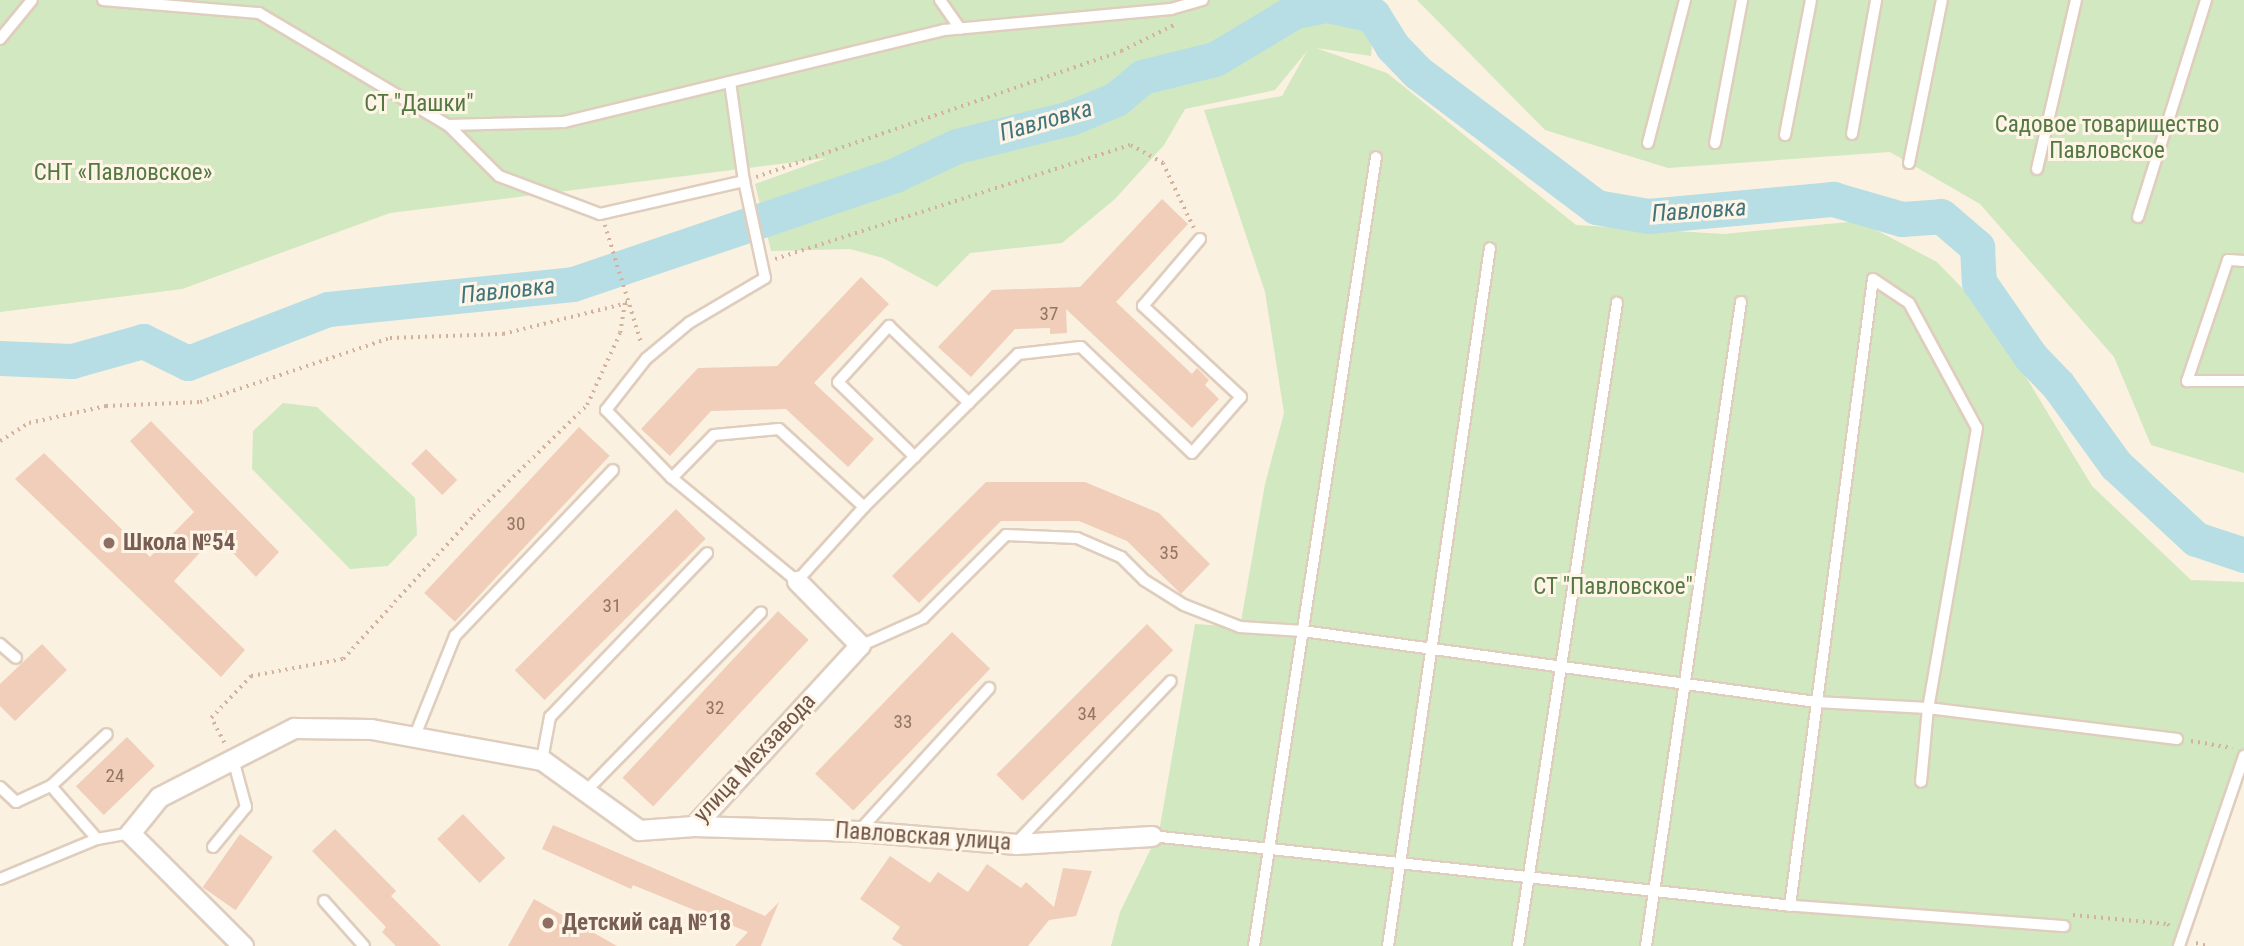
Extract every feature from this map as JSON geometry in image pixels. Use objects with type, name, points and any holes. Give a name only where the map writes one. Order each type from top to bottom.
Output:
[{"type":"street","points":[[797,581],[860,646]]},
{"type":"street","name":"улица Мехзавода","points":[[130,833],[159,797],[295,728],[416,733],[542,760],[639,830],[694,826],[860,646]]},
{"type":"street","name":"Павловская улица","points":[[694,826],[859,831],[1016,844],[1152,836]]},
{"type":"street","points":[[130,833],[243,946]]},
{"type":"lane","points":[[0,39],[32,0]]},
{"type":"lane","points":[[103,0],[259,13],[448,125],[499,176],[600,214],[744,181]]},
{"type":"lane","points":[[940,0],[960,29]]},
{"type":"lane","points":[[448,125],[564,122],[960,29],[1171,9],[1203,0]]},
{"type":"lane","points":[[1648,143],[1685,0]]},
{"type":"lane","points":[[1715,143],[1742,0]]},
{"type":"lane","points":[[1785,135],[1811,0]]},
{"type":"lane","points":[[1852,134],[1876,0]]},
{"type":"lane","points":[[1909,163],[1942,0]]},
{"type":"lane","points":[[2037,169],[2076,0]]},
{"type":"lane","points":[[2138,217],[2206,0]]},
{"type":"lane","points":[[730,82],[744,181],[764,260],[765,278],[688,323],[646,359],[606,410],[673,478],[797,581],[864,507],[1018,354],[1081,347],[1192,453],[1241,397],[1143,306],[1200,239]]},
{"type":"lane","points":[[1254,946],[1376,158]]},
{"type":"lane","points":[[1388,946],[1490,248]]},
{"type":"lane","points":[[2244,261],[2228,260],[2187,382],[2244,381]]},
{"type":"lane","points":[[1790,905],[1873,279],[1909,303],[1977,428],[1928,708],[1921,782]]},
{"type":"lane","points":[[1646,946],[1741,302]]},
{"type":"lane","points":[[1518,946],[1617,303]]},
{"type":"lane","points":[[915,457],[838,382],[889,326],[969,403]]},
{"type":"lane","points":[[673,478],[714,435],[779,429],[864,507]]},
{"type":"lane","points":[[416,733],[455,636],[613,470]]},
{"type":"lane","points":[[860,646],[923,618],[1006,536],[1077,538],[1121,558],[1143,580],[1206,614],[1240,628],[1303,631],[1816,702],[1928,708],[2177,739]]},
{"type":"lane","points":[[542,760],[550,717],[707,553]]},
{"type":"lane","points":[[586,791],[761,612]]},
{"type":"lane","points":[[0,644],[16,658]]},
{"type":"lane","points":[[1016,844],[1171,681]]},
{"type":"lane","points":[[859,831],[989,688]]},
{"type":"lane","points":[[0,787],[16,802],[51,786],[107,734]]},
{"type":"lane","points":[[2180,942],[2244,756]]},
{"type":"lane","points":[[213,847],[246,807],[233,760]]},
{"type":"lane","points":[[51,786],[97,839]]},
{"type":"lane","points":[[0,879],[97,839],[130,833]]},
{"type":"lane","points":[[1152,836],[1790,905],[2064,926]]},
{"type":"lane","points":[[324,901],[364,946]]},
{"type":"path","points":[[744,181],[1121,51],[1178,23]]},
{"type":"path","points":[[764,260],[1131,145],[1163,163],[1200,239]]},
{"type":"path","points":[[612,240],[646,359]]},
{"type":"path","points":[[0,442],[29,423],[106,406],[200,402],[390,338],[503,334],[628,302]]},
{"type":"path","points":[[233,760],[211,718],[251,676],[343,659],[473,516],[587,405],[620,333],[628,302]]},
{"type":"path","points":[[2177,739],[2244,750]]},
{"type":"path","points":[[2064,926],[2072,915],[2168,924],[2180,942]]},
{"type":"green space","name":"СТ \"Павловское\"","points":[[0,0],[1376,0],[1371,56],[1316,48],[1387,73],[1576,225],[1724,234],[1859,221],[1937,262],[1989,316],[2092,486],[2191,580],[2244,582],[2244,778],[2177,946],[1111,946],[1120,912],[1159,832],[1195,624],[1240,627],[1265,484],[1284,413],[1265,292],[1204,110],[1282,96],[1307,51],[1275,90],[1185,109],[1164,145],[1115,199],[1062,243],[970,253],[937,287],[883,258],[850,249],[771,251],[755,184],[827,158],[390,213],[182,289],[0,312]]},
{"type":"green space","name":"Садовое товарищество Павловское","points":[[1417,0],[2244,0],[2244,473],[2151,445],[2114,357],[1980,204],[1890,152],[1668,168],[1545,130]]},
{"type":"green space","points":[[283,403],[317,407],[415,498],[417,535],[388,566],[350,569],[252,469],[253,431]]},
{"type":"building","points":[[1162,199],[1188,224],[1116,302],[1192,374],[1197,368],[1209,380],[1205,385],[1219,399],[1192,428],[1066,309],[1067,333],[1050,334],[1050,328],[1015,329],[971,377],[938,347],[992,290],[1080,287]]},
{"type":"building","points":[[861,277],[889,304],[814,383],[874,439],[848,467],[786,409],[711,411],[670,456],[641,429],[698,368],[777,366]]},
{"type":"building","name":"Школа №54","points":[[151,421],[279,552],[256,577],[216,535],[174,581],[245,650],[221,677],[15,479],[44,453],[150,557],[194,512],[130,441]]},
{"type":"building","points":[[579,427],[610,456],[455,622],[424,593]]},
{"type":"building","points":[[426,449],[457,480],[442,495],[411,464]]},
{"type":"building","points":[[986,482],[1085,482],[1159,513],[1210,564],[1181,594],[1127,541],[1079,521],[1001,521],[919,603],[892,576]]},
{"type":"building","points":[[676,509],[706,539],[544,700],[515,670]]},
{"type":"building","points":[[778,611],[809,640],[653,806],[623,778]]},
{"type":"building","points":[[1147,624],[1173,650],[1023,801],[996,775]]},
{"type":"building","points":[[952,632],[990,669],[853,811],[815,774]]},
{"type":"building","points":[[42,644],[67,670],[15,721],[0,706],[0,684]]},
{"type":"building","points":[[127,737],[155,766],[104,815],[76,786]]},
{"type":"building","points":[[463,814],[505,858],[479,883],[437,839]]},
{"type":"building","points":[[553,825],[765,916],[779,902],[761,946],[735,946],[748,932],[633,885],[631,889],[542,849]]},
{"type":"building","points":[[335,829],[396,891],[391,896],[441,946],[396,946],[382,932],[386,927],[312,851]]},
{"type":"building","points":[[240,834],[273,857],[235,910],[203,887]]},
{"type":"building","points":[[890,856],[930,883],[938,872],[968,892],[987,864],[1021,888],[1026,882],[1054,907],[1063,868],[1092,871],[1076,916],[1049,920],[1028,946],[903,946],[892,939],[900,927],[860,899]]},
{"type":"building","name":"Детский сад №18","points":[[534,899],[617,946],[508,946]]},
{"type":"waterway","name":"Павловка","points":[[0,358],[72,361],[143,341],[188,363],[328,309],[573,284],[895,175],[957,146],[1070,118],[1116,99],[1142,77],[1215,59],[1295,11],[1327,5],[1373,15],[1392,46],[1417,72],[1596,207],[1648,216],[1833,199],[1902,219],[1941,216],[1977,247],[1979,282],[2031,357],[2058,385],[2116,465],[2196,539],[2244,555]]},
{"type":"place","name":"Школа №54","points":[[109,543]]},
{"type":"place","name":"Детский сад №18","points":[[548,923]]},
{"type":"park label","name":"СТ \"Дашки\"","points":[[419,104]]},
{"type":"park label","name":"СНТ «Павловское»","points":[[123,173]]}]
